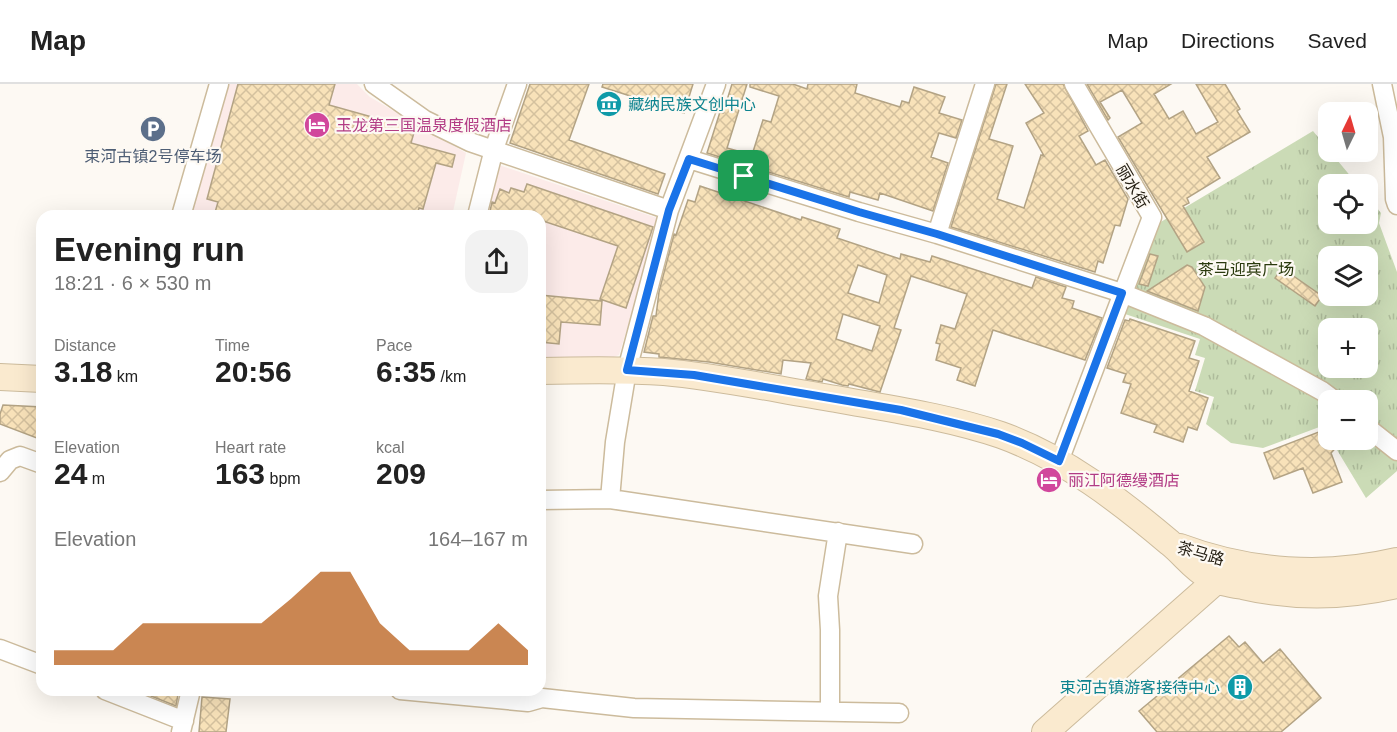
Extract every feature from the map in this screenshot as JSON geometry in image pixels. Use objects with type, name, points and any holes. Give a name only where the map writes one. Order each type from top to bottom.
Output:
[{"type":"street","points":[[183,210],[219,84]]},
{"type":"street","points":[[374,84],[425,120],[470,142],[669,210]]},
{"type":"street","points":[[479,210],[494,149],[517,84]]},
{"type":"street","points":[[610,499],[615,442],[627,370],[669,210],[716,84]]},
{"type":"street","points":[[937,234],[985,84]]},
{"type":"street","name":"丽水街","points":[[1074,84],[1152,217],[1122,293]]},
{"type":"street","points":[[1382,84],[1393,137],[1397,205]]},
{"type":"street","points":[[689,159],[1122,293],[1204,326],[1320,390]]},
{"type":"street","points":[[1059,461],[1122,293]]},
{"type":"street","points":[[546,371],[627,370],[694,375],[901,410],[998,434],[1059,461],[1171,543]]},
{"type":"street","points":[[0,377],[36,379]]},
{"type":"street","points":[[1378,436],[1397,452]]},
{"type":"street","points":[[0,472],[10,460],[20,456],[36,462]]},
{"type":"street","points":[[546,500],[610,499],[913,544]]},
{"type":"street","points":[[830,711],[828,596],[838,532]]},
{"type":"street","name":"茶马路","points":[[1171,543],[1203,555],[1291,571],[1344,571],[1397,561]]},
{"type":"street","name":"茶马路","points":[[1171,543],[1206,575],[1217,580],[1261,590],[1322,595],[1397,585]]},
{"type":"street","points":[[1045,732],[1217,580]]},
{"type":"street","points":[[0,649],[36,663]]},
{"type":"street","points":[[118,696],[183,727],[190,696]]},
{"type":"street","points":[[464,696],[528,702],[542,698],[634,708],[899,713]]},
{"type":"shaded area","name":"玉龙第三国温泉度假酒店","points":[[228,84],[357,84],[370,97],[466,153],[453,210],[193,210]]},
{"type":"shaded area","points":[[493,163],[660,219],[619,355],[588,367],[546,365],[546,210],[473,210]]},
{"type":"green space","name":"茶马迎宾广场","points":[[1313,131],[1318,137],[1318,162],[1339,162],[1349,174],[1318,174],[1318,234],[1378,234],[1378,209],[1381,213],[1379,223],[1397,272],[1397,471],[1366,498],[1337,450],[1378,450],[1378,390],[1318,390],[1318,427],[1263,448],[1231,443],[1206,424],[1214,397],[1195,391],[1205,358],[1195,355],[1200,339],[1119,312],[1144,232]]},
{"type":"building","name":"玉龙第三国温泉度假酒店","points":[[238,84],[335,84],[329,105],[415,129],[411,143],[455,155],[452,167],[436,163],[423,209],[419,208],[418,210],[216,210],[218,202],[207,199]]},
{"type":"building","points":[[530,84],[589,84],[569,140],[665,174],[658,194],[510,143]]},
{"type":"building","points":[[603,84],[693,84],[684,113],[602,87]]},
{"type":"building","points":[[732,84],[747,84],[727,148],[752,155],[763,120],[771,122],[779,96],[750,87],[750,84],[793,84],[807,89],[808,84],[857,84],[855,93],[900,107],[902,101],[909,103],[914,87],[945,97],[939,113],[962,120],[956,138],[939,133],[931,157],[948,163],[933,211],[880,193],[878,200],[850,192],[849,197],[707,153]]},
{"type":"building","points":[[996,84],[1007,84],[989,139],[1013,146],[997,199],[1024,208],[1041,155],[1044,156],[1026,123],[1044,113],[1025,84],[1063,84],[1088,131],[1079,136],[1096,165],[1105,160],[1128,199],[1120,226],[1115,225],[1103,263],[1098,261],[1095,272],[951,227]]},
{"type":"building","points":[[1087,84],[1171,84],[1154,94],[1169,119],[1183,111],[1196,134],[1218,122],[1196,84],[1225,84],[1240,109],[1237,111],[1250,132],[1207,157],[1220,178],[1187,198],[1189,203],[1183,206],[1204,242],[1187,252],[1118,137],[1142,123],[1122,90],[1100,102],[1110,118],[1108,120]]},
{"type":"building","points":[[527,184],[653,227],[626,308],[600,299],[618,246],[546,222],[546,210],[490,210],[492,202],[495,203],[500,189],[509,193],[511,188],[524,192]]},
{"type":"building","points":[[700,186],[801,220],[802,217],[840,229],[837,238],[900,259],[901,254],[930,262],[932,256],[1032,288],[1036,277],[1066,287],[1062,298],[1074,301],[1072,308],[1102,318],[1085,360],[993,330],[975,386],[957,380],[961,368],[936,360],[940,344],[936,343],[941,325],[955,329],[967,294],[911,276],[894,328],[901,330],[880,392],[823,379],[822,382],[806,379],[811,363],[783,360],[781,374],[709,362],[659,357],[659,354],[644,352],[653,316],[656,316],[659,292],[674,234],[676,235],[688,200],[695,202]],"holes":[[[858,265],[887,275],[879,303],[848,293]],[[843,314],[880,326],[872,351],[836,339]]]},
{"type":"building","points":[[1150,254],[1158,256],[1148,286],[1139,284]]},
{"type":"building","points":[[1187,265],[1192,267],[1205,287],[1198,311],[1147,291]]},
{"type":"building","points":[[1282,268],[1318,293],[1318,302],[1315,306],[1275,278]]},
{"type":"building","points":[[546,296],[602,301],[600,325],[561,322],[559,344],[546,343]]},
{"type":"building","points":[[1130,319],[1195,341],[1189,358],[1199,361],[1189,391],[1208,398],[1197,430],[1188,427],[1183,442],[1154,432],[1157,425],[1121,413],[1131,384],[1123,382],[1126,374],[1107,368],[1125,320]]},
{"type":"building","points":[[3,405],[36,407],[36,438],[0,424]]},
{"type":"building","points":[[1318,432],[1318,450],[1334,450],[1331,453],[1342,482],[1313,493],[1303,468],[1274,479],[1264,453]]},
{"type":"building","name":"束河古镇游客接待中心","points":[[1229,636],[1239,647],[1245,642],[1263,663],[1280,649],[1321,698],[1281,732],[1157,732],[1139,711]]},
{"type":"building","points":[[151,696],[178,696],[176,706]]},
{"type":"building","points":[[202,697],[230,699],[226,732],[199,732]]},
{"type":"place","name":"藏纳民族文创中心","points":[[609,104]]},
{"type":"place","name":"玉龙第三国温泉度假酒店","points":[[317,125]]},
{"type":"place","name":"束河古镇2号停车场","points":[[153,129]]},
{"type":"place","name":"丽江阿德缦酒店","points":[[1049,480]]},
{"type":"place","name":"束河古镇游客接待中心","points":[[1240,687]]},
{"type":"route","points":[[689,159],[744,176],[1122,293],[1059,461],[998,434],[901,410],[694,375],[627,370],[669,210],[689,159]]}]
